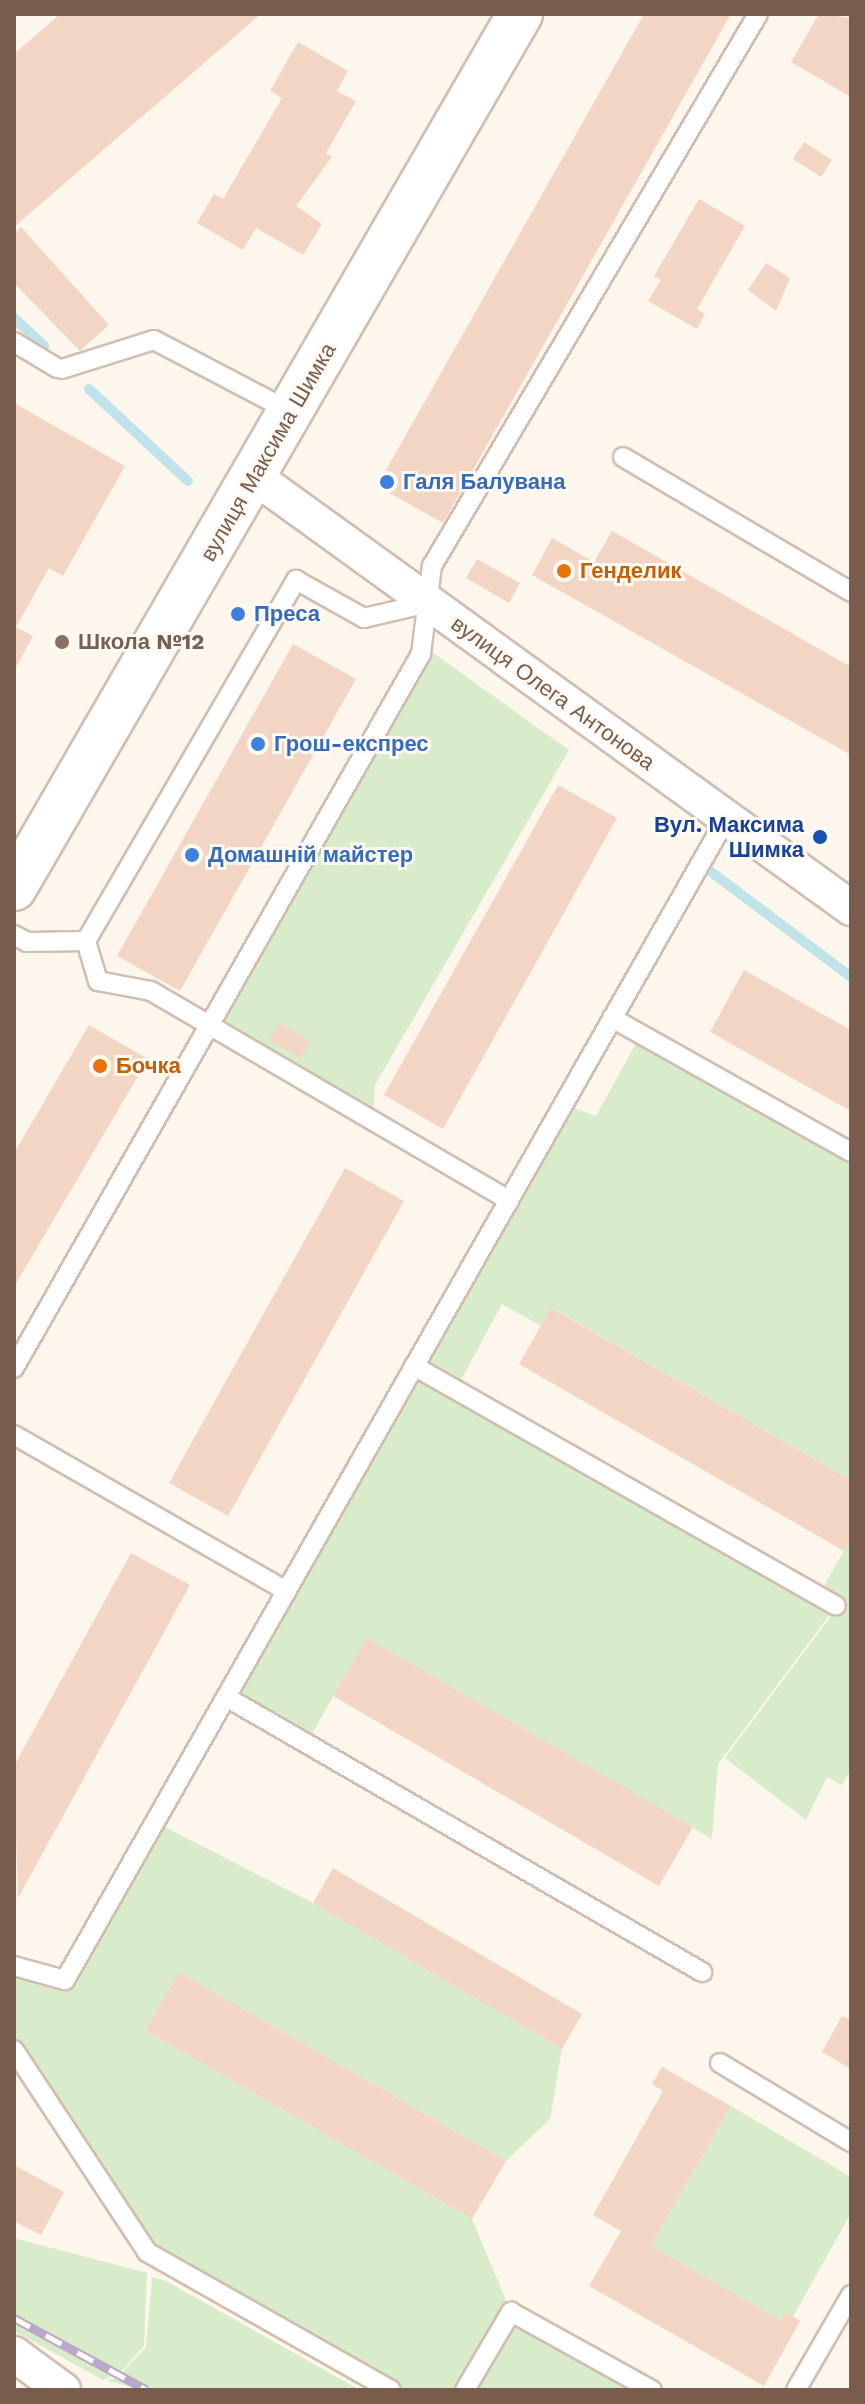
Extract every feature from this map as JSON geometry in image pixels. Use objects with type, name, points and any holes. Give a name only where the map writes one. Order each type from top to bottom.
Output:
[{"type":"main road","name":"вулиця Максима Шимка","points":[[14,888],[255,477],[520,14]]},
{"type":"street","name":"вулиця Олега Антонова","points":[[255,477],[851,908]]},
{"type":"street","points":[[14,2354],[63,2390]]},
{"type":"lane","points":[[14,1368],[421,654],[432,566],[758,14]]},
{"type":"lane","points":[[14,342],[40,364],[60,369],[154,340],[291,412]]},
{"type":"lane","points":[[623,457],[851,592]]},
{"type":"lane","points":[[428,603],[364,618],[296,580],[86,941],[98,981],[151,991],[509,1200]]},
{"type":"lane","points":[[14,1966],[65,1980],[727,817]]},
{"type":"lane","points":[[14,935],[27,942],[86,941]]},
{"type":"lane","points":[[612,1018],[851,1152]]},
{"type":"lane","points":[[414,1366],[836,1606]]},
{"type":"lane","points":[[14,1435],[286,1591]]},
{"type":"lane","points":[[226,1697],[702,1972]]},
{"type":"lane","points":[[14,2050],[147,2252],[391,2390]]},
{"type":"lane","points":[[720,2063],[851,2142]]},
{"type":"lane","points":[[796,2390],[851,2295]]},
{"type":"lane","points":[[465,2390],[511,2312],[652,2390]]},
{"type":"green space","points":[[422,645],[569,750],[375,1085],[373,1120],[210,1024]]},
{"type":"green space","points":[[641,1034],[851,1152],[851,1480],[552,1308],[541,1326],[502,1304],[456,1389],[836,1606],[718,1764],[712,1839],[367,1638],[306,1744],[226,1697],[563,1104],[596,1116]]},
{"type":"green space","points":[[851,1538],[851,1769],[842,1785],[827,1777],[806,1820],[725,1758],[838,1607],[819,1595]]},
{"type":"green space","points":[[155,1822],[313,1903],[562,2049],[550,2119],[506,2161],[179,1972],[145,2030],[472,2219],[511,2312],[652,2390],[391,2390],[147,2252],[14,2050],[14,1966],[65,1980]]},
{"type":"green space","points":[[731,2106],[851,2177],[851,2213],[793,2317],[785,2312],[780,2320],[651,2246]]},
{"type":"green space","points":[[14,2238],[147,2273],[144,2346],[119,2374],[14,2318]]},
{"type":"green space","points":[[152,2277],[166,2281],[360,2390],[148,2390],[120,2375],[146,2347]]},
{"type":"green space","points":[[14,2319],[117,2374],[103,2380],[14,2331]]},
{"type":"green space","points":[[120,2376],[145,2390],[107,2381]]},
{"type":"building","points":[[60,14],[261,14],[14,227],[14,54]]},
{"type":"building","points":[[644,14],[731,14],[443,523],[377,486]]},
{"type":"building","points":[[819,14],[851,18],[851,97],[791,62]]},
{"type":"building","points":[[298,42],[348,71],[337,91],[356,101],[326,153],[332,157],[296,206],[322,224],[303,255],[256,228],[243,250],[197,223],[214,194],[223,199],[282,98],[270,91]]},
{"type":"building","points":[[804,142],[832,160],[821,177],[793,159]]},
{"type":"building","points":[[699,199],[745,226],[697,309],[705,314],[697,329],[648,301],[661,280],[654,276]]},
{"type":"building","points":[[21,227],[109,325],[80,351],[14,283],[14,234]]},
{"type":"building","points":[[766,263],[790,278],[776,311],[748,290]]},
{"type":"building","points":[[14,403],[125,466],[63,576],[49,568],[16,627],[33,636],[14,671]]},
{"type":"building","points":[[612,531],[851,667],[851,755],[532,575],[552,538],[594,562]]},
{"type":"building","points":[[477,559],[520,583],[509,603],[466,578]]},
{"type":"building","points":[[293,644],[356,679],[180,991],[117,956]]},
{"type":"building","points":[[558,785],[617,818],[443,1129],[384,1095]]},
{"type":"building","points":[[744,970],[851,1030],[851,1111],[710,1032]]},
{"type":"building","points":[[279,1023],[310,1041],[300,1058],[269,1040]]},
{"type":"building","points":[[89,1025],[148,1059],[14,1287],[14,1153]]},
{"type":"building","points":[[345,1168],[404,1201],[228,1516],[169,1483]]},
{"type":"building","points":[[551,1308],[851,1480],[851,1538],[844,1551],[519,1364]]},
{"type":"building","points":[[131,1553],[190,1585],[18,1898],[14,1766]]},
{"type":"building","points":[[367,1638],[693,1827],[659,1886],[333,1696]]},
{"type":"building","points":[[333,1868],[582,2014],[562,2049],[313,1903]]},
{"type":"building","points":[[179,1972],[506,2161],[472,2219],[145,2030]]},
{"type":"building","points":[[842,2016],[851,2020],[851,2069],[822,2052]]},
{"type":"building","points":[[662,2067],[731,2106],[651,2246],[780,2320],[785,2312],[800,2321],[764,2386],[589,2286],[621,2231],[593,2215],[663,2091],[652,2084]]},
{"type":"building","points":[[14,2165],[64,2192],[41,2235],[14,2221]]},
{"type":"waterway","points":[[14,318],[44,346]]},
{"type":"waterway","points":[[89,389],[188,481]]},
{"type":"waterway","points":[[706,868],[851,977]]},
{"type":"railway","points":[[14,2318],[147,2390]]},
{"type":"place","name":"Галя Балувана","points":[[387,482]]},
{"type":"place","name":"Генделик","points":[[564,571]]},
{"type":"place","name":"Преса","points":[[238,614]]},
{"type":"place","name":"Школа №12","points":[[62,642]]},
{"type":"place","name":"Грош-експрес","points":[[258,744]]},
{"type":"place","name":"Вул. Максима Шимка","points":[[820,837]]},
{"type":"place","name":"Домашній майстер","points":[[192,855]]},
{"type":"place","name":"Бочка","points":[[100,1066]]}]
